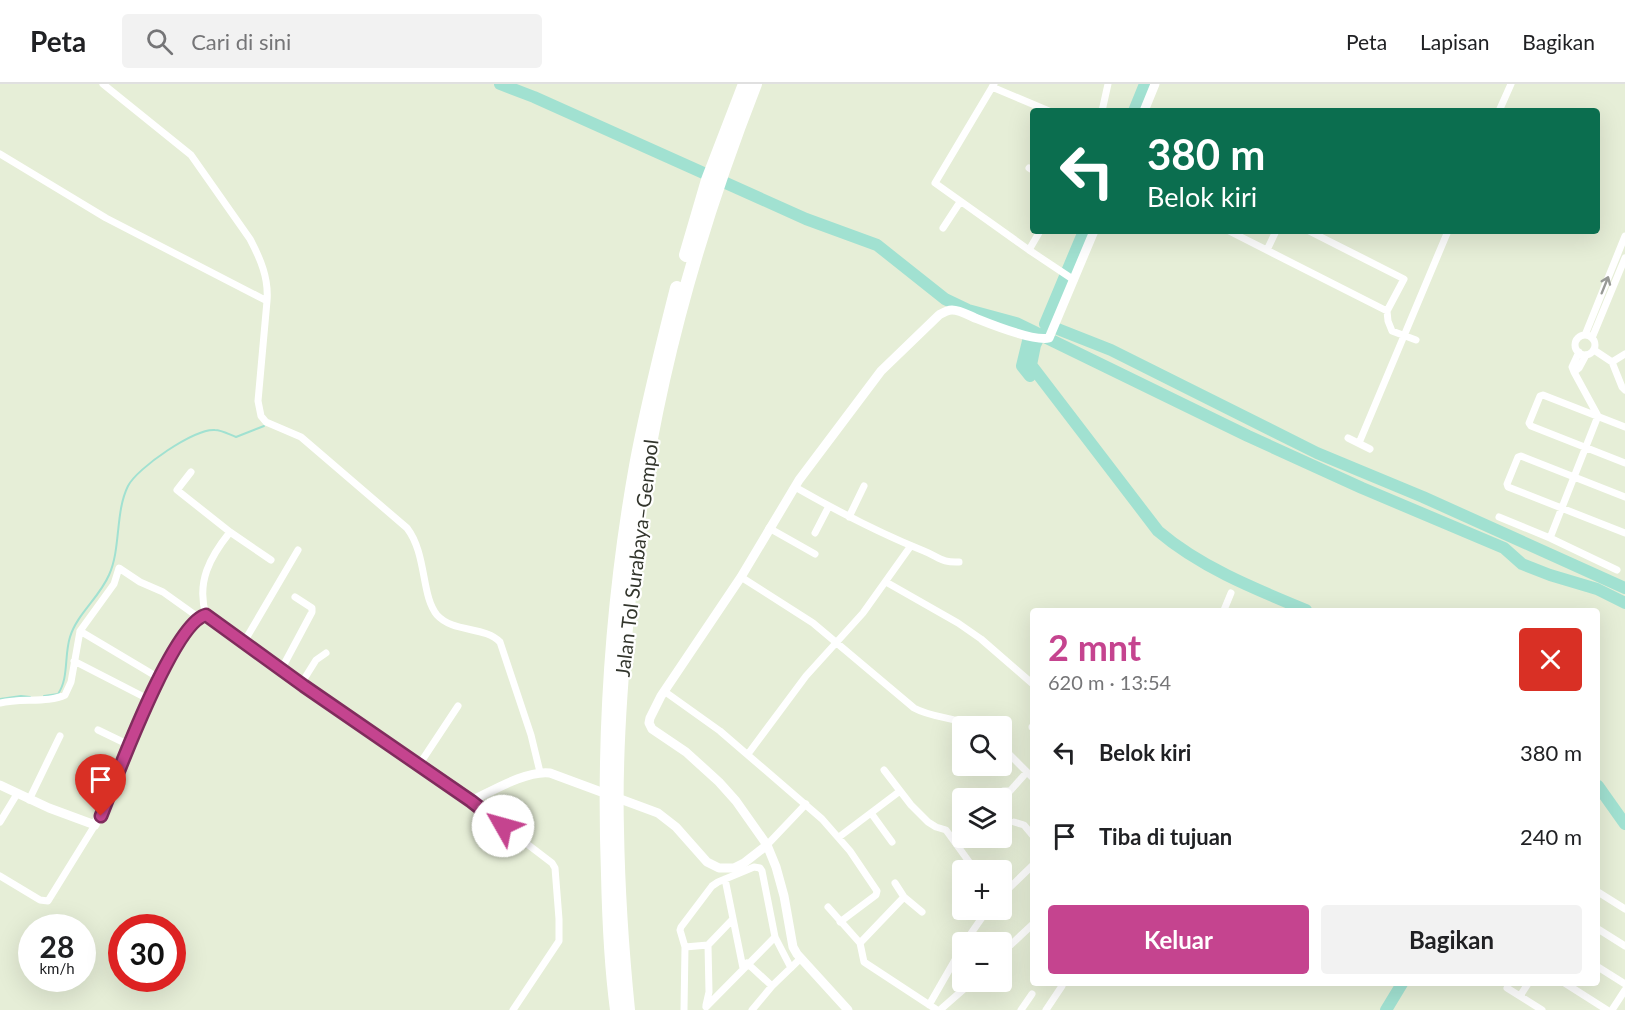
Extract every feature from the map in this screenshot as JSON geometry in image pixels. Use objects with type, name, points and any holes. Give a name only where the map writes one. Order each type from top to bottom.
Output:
[{"type":"highway","name":"Jalan Tol Surabaya–Gempol","points":[[617,1010],[606,827],[611,657],[620,570],[636,466],[654,378],[677,286],[745,84]]},
{"type":"highway","name":"Jalan Tol Surabaya–Gempol","points":[[628,1010],[620,921],[617,828],[622,667],[640,503],[666,371],[715,177],[755,84]]},
{"type":"street","points":[[103,84],[191,155],[250,239],[264,271],[268,290],[265,300],[258,401],[261,416],[266,422],[301,437],[407,528],[417,546],[430,600],[438,616],[457,626],[493,637],[500,642],[531,735],[540,772]]},
{"type":"street","points":[[1103,108],[1108,84]]},
{"type":"street","points":[[1145,108],[1155,84]]},
{"type":"street","points":[[1500,108],[1511,84]]},
{"type":"street","points":[[1042,108],[993,85],[935,183],[1069,278]]},
{"type":"street","points":[[0,154],[106,219],[265,300]]},
{"type":"street","points":[[943,228],[960,202]]},
{"type":"street","points":[[1029,250],[1038,234]]},
{"type":"street","points":[[848,1010],[801,958],[791,940],[784,896],[767,845],[736,801],[719,782],[686,752],[650,727],[650,718],[664,691],[741,577],[795,486],[881,371],[948,310],[957,311],[994,326],[1028,336],[1047,339],[1054,326],[1069,278],[1092,234]]},
{"type":"street","points":[[1235,234],[1388,311]]},
{"type":"street","points":[[1267,250],[1275,234]]},
{"type":"street","points":[[1315,234],[1404,279],[1388,311],[1388,321],[1392,330],[1416,340]]},
{"type":"street","points":[[1359,443],[1447,234]]},
{"type":"street","points":[[1588,337],[1625,236]]},
{"type":"street","points":[[1588,337],[1625,258]]},
{"type":"street","points":[[1588,337],[1595,346],[1594,350]]},
{"type":"street","points":[[1582,354],[1576,348],[1577,339],[1588,337]]},
{"type":"street","points":[[1582,354],[1594,350]]},
{"type":"street","points":[[1594,350],[1612,362],[1625,390]]},
{"type":"street","points":[[1550,538],[1598,416],[1574,372],[1579,368],[1582,354]]},
{"type":"street","points":[[1612,362],[1625,354]]},
{"type":"street","points":[[1625,427],[1541,395],[1529,423],[1531,426],[1625,463]]},
{"type":"street","points":[[1579,409],[1588,396]]},
{"type":"street","points":[[1348,438],[1370,449]]},
{"type":"street","points":[[1625,497],[1521,456],[1518,457],[1507,484],[1508,487],[1625,533]]},
{"type":"street","points":[[191,472],[177,490],[272,560]]},
{"type":"street","points":[[795,486],[849,517],[910,547],[944,562],[959,562]]},
{"type":"street","points":[[849,517],[864,486]]},
{"type":"street","points":[[815,533],[829,506]]},
{"type":"street","points":[[1498,517],[1550,538],[1617,570]]},
{"type":"street","points":[[769,528],[815,554]]},
{"type":"street","points":[[0,876],[40,900],[48,901],[101,816],[148,699],[172,653],[202,616],[201,600],[204,579],[220,545],[232,532]]},
{"type":"street","points":[[748,754],[806,676],[837,643],[886,582],[910,547]]},
{"type":"street","points":[[245,640],[298,550]]},
{"type":"street","points":[[0,703],[20,699],[52,699],[65,695],[71,682],[80,631],[114,584],[119,568],[245,640],[282,670],[305,677],[422,762],[552,863],[555,868],[560,919],[559,941],[513,1010]]},
{"type":"street","points":[[741,577],[802,616],[837,643],[884,686],[914,708],[929,715],[952,719]]},
{"type":"street","points":[[886,582],[958,623],[981,639],[1030,681]]},
{"type":"street","points":[[1225,608],[1231,593]]},
{"type":"street","points":[[282,670],[312,612],[312,608],[295,597]]},
{"type":"street","points":[[80,631],[159,678]]},
{"type":"street","points":[[305,677],[319,656],[326,653]]},
{"type":"street","points":[[74,661],[148,699]]},
{"type":"street","points":[[664,691],[693,710],[748,754],[806,804],[839,837],[877,891],[876,895],[840,922]]},
{"type":"street","points":[[422,762],[458,706]]},
{"type":"street","points":[[98,730],[129,745]]},
{"type":"street","points":[[29,800],[60,736]]},
{"type":"street","points":[[1012,757],[1030,775]]},
{"type":"street","points":[[884,770],[928,822],[946,830],[968,860]]},
{"type":"street","points":[[471,801],[540,772],[558,775],[646,808],[667,819],[692,843],[707,862],[719,868],[734,868],[744,863],[767,845],[806,804]]},
{"type":"street","points":[[1012,788],[1027,772]]},
{"type":"street","points":[[0,785],[29,800],[95,825]]},
{"type":"street","points":[[839,837],[900,791]]},
{"type":"street","points":[[0,822],[17,794]]},
{"type":"street","points":[[871,813],[892,842]]},
{"type":"street","points":[[1014,822],[1024,825],[1030,832]]},
{"type":"street","points":[[684,1010],[685,947],[681,927],[712,886],[754,867],[760,868],[775,937],[791,968]]},
{"type":"street","points":[[1012,886],[1030,869]]},
{"type":"street","points":[[725,879],[732,920],[745,965],[772,986]]},
{"type":"street","points":[[895,883],[904,897],[922,912]]},
{"type":"street","points":[[1600,893],[1625,909]]},
{"type":"street","points":[[860,943],[904,897]]},
{"type":"street","points":[[828,907],[860,943],[864,962],[929,1005],[938,1010],[960,992]]},
{"type":"street","points":[[685,947],[708,945],[732,920]]},
{"type":"street","points":[[1012,944],[1030,927]]},
{"type":"street","points":[[1600,930],[1625,946]]},
{"type":"street","points":[[706,1008],[745,965],[775,937]]},
{"type":"street","points":[[706,1008],[709,992],[708,945]]},
{"type":"street","points":[[752,1010],[772,986],[801,958]]},
{"type":"street","points":[[929,1005],[952,965]]},
{"type":"street","points":[[1600,968],[1625,984]]},
{"type":"street","points":[[1046,1010],[1062,986]]},
{"type":"street","points":[[1520,996],[1526,986]]},
{"type":"street","points":[[1569,986],[1607,1010]]},
{"type":"street","points":[[1507,988],[1542,1010]]},
{"type":"street","points":[[1021,1010],[1032,994]]},
{"type":"street","points":[[1612,1010],[1624,994]]},
{"type":"waterway","points":[[500,84],[534,97],[806,219],[877,245],[945,299],[968,310],[1016,323],[1248,436],[1362,488],[1504,548],[1522,564],[1597,589],[1625,603]]},
{"type":"waterway","points":[[1135,108],[1145,84]]},
{"type":"waterway","points":[[1083,234],[1045,324],[1111,350],[1317,453],[1423,497],[1625,588]]},
{"type":"waterway","points":[[1036,333],[1040,335],[1035,345],[1031,365],[1158,531],[1174,544],[1210,566],[1301,608]]},
{"type":"waterway","points":[[1029,337],[1022,366],[1030,376]]},
{"type":"waterway","points":[[44,696],[58,694],[64,681],[68,644],[73,629],[109,575],[115,554],[121,507],[128,486],[134,478],[167,450],[194,435],[215,430],[236,437],[264,426]]},
{"type":"waterway","points":[[0,699],[30,697]]},
{"type":"waterway","points":[[1600,789],[1625,824]]},
{"type":"waterway","points":[[1386,1010],[1401,986]]},
{"type":"route","points":[[101,816],[148,699],[160,675],[179,642],[198,617],[206,615],[304,686],[471,801],[503,826]]}]
